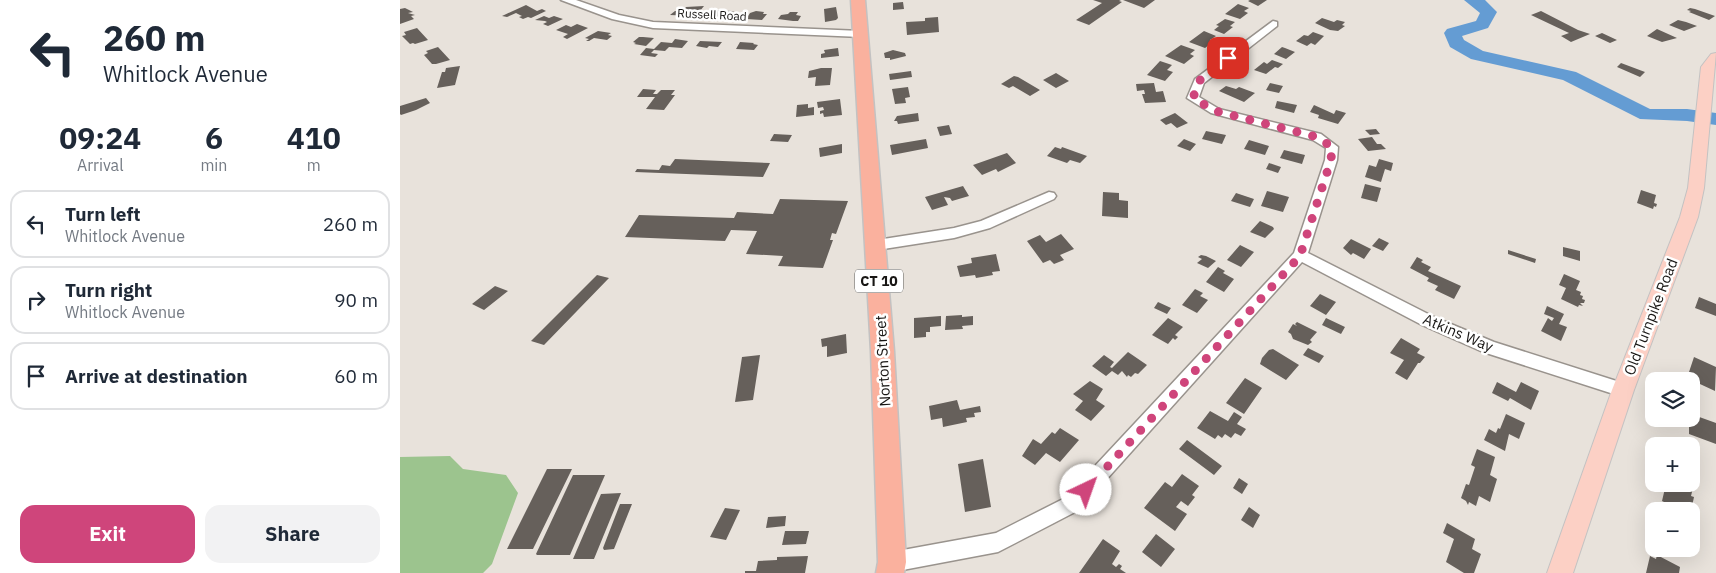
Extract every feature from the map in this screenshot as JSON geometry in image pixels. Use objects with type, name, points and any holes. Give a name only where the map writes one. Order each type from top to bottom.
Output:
[{"type":"highway","name":"Norton Street","points":[[858,0],[877,245],[888,451],[891,569]]},
{"type":"main road","name":"Old Turnpike Road","points":[[1560,573],[1623,390],[1689,218],[1696,188],[1708,67],[1716,57]]},
{"type":"street","name":"Russell Road","points":[[566,0],[616,17],[653,25],[861,34]]},
{"type":"street","points":[[891,569],[998,542],[1072,504],[1300,256],[1331,160],[1332,147],[1317,137],[1215,111],[1193,98],[1199,81],[1273,24]]},
{"type":"street","points":[[877,245],[954,233],[985,225],[1049,196]]},
{"type":"street","name":"Atkins Way","points":[[1300,256],[1428,321],[1489,347],[1623,390]]},
{"type":"green space","points":[[450,456],[463,469],[506,475],[518,493],[492,564],[483,573],[400,573],[400,457]]},
{"type":"building","points":[[1093,0],[1121,0],[1119,1],[1122,2],[1089,25],[1076,20],[1102,3]]},
{"type":"building","points":[[1123,0],[1155,0],[1144,8]]},
{"type":"building","points":[[1267,0],[1258,6],[1248,1]]},
{"type":"building","points":[[903,2],[904,9],[893,10],[893,3]]},
{"type":"building","points":[[1238,4],[1249,8],[1244,11],[1248,13],[1240,19],[1225,14]]},
{"type":"building","points":[[526,5],[537,11],[542,9],[546,11],[531,18],[523,19],[519,17],[522,16],[516,13],[507,17],[502,16]]},
{"type":"building","points":[[704,6],[700,11],[695,10],[692,14],[694,14],[693,16],[670,15],[675,11],[683,11],[686,7]]},
{"type":"building","points":[[836,7],[838,18],[825,22],[824,9]]},
{"type":"building","points":[[405,8],[413,12],[408,13],[415,15],[411,16],[414,19],[400,24],[400,9]]},
{"type":"building","points":[[1690,8],[1715,16],[1709,20],[1689,12],[1691,11],[1687,10]]},
{"type":"building","points":[[715,10],[735,12],[730,18],[709,17]]},
{"type":"building","points":[[756,11],[767,14],[762,20],[746,19],[750,13]]},
{"type":"building","points":[[1541,11],[1590,34],[1571,42],[1561,36],[1569,33],[1531,15]]},
{"type":"building","points":[[798,12],[796,15],[801,16],[798,21],[778,19],[781,15]]},
{"type":"building","points":[[544,16],[549,18],[554,16],[563,19],[548,26],[543,24],[547,22],[545,21],[535,20]]},
{"type":"building","points":[[938,17],[939,32],[907,35],[906,22],[925,21],[925,18]]},
{"type":"building","points":[[1322,18],[1334,22],[1337,20],[1345,22],[1342,25],[1345,26],[1338,31],[1330,30],[1315,23]]},
{"type":"building","points":[[1225,19],[1235,22],[1230,26],[1233,27],[1224,34],[1214,30],[1219,26],[1216,25]]},
{"type":"building","points":[[1678,20],[1697,26],[1684,31],[1669,25]]},
{"type":"building","points":[[577,24],[588,28],[567,39],[563,37],[568,34],[556,30],[566,25],[571,27]]},
{"type":"building","points":[[417,28],[428,40],[410,44],[402,36],[406,35],[404,32]]},
{"type":"building","points":[[1657,29],[1677,38],[1662,42],[1647,36]]},
{"type":"building","points":[[598,31],[611,33],[608,35],[612,36],[607,40],[594,38],[586,41],[589,39],[585,38]]},
{"type":"building","points":[[1204,31],[1216,36],[1210,40],[1214,41],[1205,48],[1189,42]]},
{"type":"building","points":[[1313,32],[1324,36],[1315,45],[1311,43],[1307,46],[1296,41],[1304,35],[1308,36]]},
{"type":"building","points":[[1602,33],[1617,40],[1610,43],[1595,36]]},
{"type":"building","points":[[639,37],[654,38],[646,46],[634,44],[636,43],[633,42]]},
{"type":"building","points":[[675,39],[688,41],[682,48],[669,47],[665,51],[654,50],[651,53],[658,54],[655,57],[640,55],[646,48],[654,49],[661,42],[672,43]]},
{"type":"building","points":[[700,41],[722,42],[718,47],[709,46],[707,48],[696,46]]},
{"type":"building","points":[[740,42],[758,45],[754,50],[736,49]]},
{"type":"building","points":[[1181,45],[1195,50],[1190,54],[1194,56],[1184,64],[1165,56]]},
{"type":"building","points":[[438,47],[450,60],[432,64],[424,55],[428,53],[426,51]]},
{"type":"building","points":[[1282,47],[1295,52],[1286,59],[1274,54]]},
{"type":"building","points":[[838,48],[839,56],[821,58],[821,54],[825,53],[824,50]]},
{"type":"building","points":[[893,50],[905,53],[906,56],[890,60],[890,58],[885,58],[884,53]]},
{"type":"building","points":[[1272,60],[1283,64],[1266,74],[1254,70],[1264,62],[1267,64]]},
{"type":"building","points":[[1160,61],[1172,65],[1167,70],[1173,72],[1165,81],[1147,75]]},
{"type":"building","points":[[1621,63],[1645,72],[1640,77],[1617,67]]},
{"type":"building","points":[[460,66],[455,85],[437,88],[442,72],[445,72],[446,68]]},
{"type":"building","points":[[832,68],[830,85],[815,86],[816,77],[808,78],[809,71]]},
{"type":"building","points":[[911,71],[912,77],[890,80],[889,74]]},
{"type":"building","points":[[1056,73],[1069,81],[1056,88],[1043,80]]},
{"type":"building","points":[[1014,76],[1040,90],[1030,96],[1013,86],[1009,88],[1001,84]]},
{"type":"building","points":[[1154,83],[1156,92],[1163,91],[1166,102],[1145,103],[1142,94],[1145,94],[1144,90],[1137,91],[1136,84]]},
{"type":"building","points":[[1270,83],[1283,86],[1279,93],[1266,90]]},
{"type":"building","points":[[1226,86],[1236,89],[1239,87],[1255,93],[1244,102],[1219,91]]},
{"type":"building","points":[[908,87],[910,97],[905,98],[906,103],[895,104],[892,89]]},
{"type":"building","points":[[643,89],[656,90],[653,94],[657,94],[661,90],[675,90],[671,95],[675,95],[664,110],[646,109],[655,97],[637,97]]},
{"type":"building","points":[[426,98],[430,103],[416,110],[400,114],[400,106]]},
{"type":"building","points":[[840,99],[842,115],[824,117],[823,113],[820,114],[820,111],[824,110],[823,107],[818,108],[817,102]]},
{"type":"building","points":[[1277,101],[1297,105],[1294,113],[1275,108]]},
{"type":"building","points":[[808,104],[808,108],[814,107],[814,115],[796,117],[797,105]]},
{"type":"building","points":[[1314,105],[1334,114],[1336,110],[1346,113],[1338,124],[1318,118],[1319,115],[1310,112]]},
{"type":"building","points":[[918,113],[919,121],[898,124],[897,121],[894,121],[897,116]]},
{"type":"building","points":[[1175,113],[1188,123],[1177,128],[1171,123],[1166,125],[1160,120]]},
{"type":"building","points":[[949,125],[952,134],[940,136],[937,127]]},
{"type":"building","points":[[1376,129],[1380,134],[1370,135],[1365,130]]},
{"type":"building","points":[[1206,131],[1226,135],[1222,144],[1202,139]]},
{"type":"building","points":[[774,134],[792,135],[788,142],[770,141]]},
{"type":"building","points":[[1372,137],[1377,144],[1381,144],[1386,149],[1368,151],[1358,139]]},
{"type":"building","points":[[926,139],[928,148],[892,155],[890,145]]},
{"type":"building","points":[[1184,139],[1196,144],[1190,151],[1177,146]]},
{"type":"building","points":[[1249,140],[1269,146],[1265,155],[1244,149]]},
{"type":"building","points":[[842,144],[842,153],[820,157],[819,148]]},
{"type":"building","points":[[1055,147],[1061,149],[1062,147],[1087,156],[1080,163],[1070,160],[1067,163],[1047,156]]},
{"type":"building","points":[[1284,150],[1305,155],[1302,164],[1280,158]]},
{"type":"building","points":[[1007,153],[1016,163],[998,172],[996,169],[982,175],[973,165]]},
{"type":"building","points":[[675,159],[770,163],[763,177],[635,172],[637,169],[659,170],[662,165],[670,166]]},
{"type":"building","points":[[1379,159],[1393,163],[1391,171],[1385,169],[1381,182],[1365,177],[1369,165],[1376,167]]},
{"type":"building","points":[[1269,163],[1281,167],[1278,173],[1266,169]]},
{"type":"building","points":[[1365,184],[1381,188],[1377,202],[1361,198]]},
{"type":"building","points":[[963,186],[969,196],[952,201],[950,198],[944,197],[948,205],[932,210],[925,197]]},
{"type":"building","points":[[1641,190],[1656,195],[1654,203],[1657,204],[1656,207],[1654,206],[1653,209],[1637,203]]},
{"type":"building","points":[[1267,191],[1289,197],[1283,212],[1261,206]]},
{"type":"building","points":[[1103,192],[1119,193],[1119,200],[1128,201],[1128,218],[1102,216]]},
{"type":"building","points":[[1236,193],[1254,199],[1250,207],[1231,201]]},
{"type":"building","points":[[780,199],[848,201],[836,234],[832,233],[830,240],[833,240],[823,268],[778,266],[783,256],[746,254],[757,231],[731,230],[725,241],[625,237],[639,215],[734,218],[737,212],[773,214]]},
{"type":"building","points":[[1260,221],[1274,229],[1265,238],[1250,232]]},
{"type":"building","points":[[1061,234],[1074,249],[1060,255],[1064,260],[1054,264],[1050,260],[1043,263],[1027,241],[1040,235],[1046,242]]},
{"type":"building","points":[[1379,238],[1389,243],[1383,251],[1372,246]]},
{"type":"building","points":[[1351,239],[1371,249],[1364,259],[1353,253],[1351,255],[1343,248]]},
{"type":"building","points":[[1240,245],[1254,252],[1241,267],[1227,260]]},
{"type":"building","points":[[1563,247],[1580,251],[1580,261],[1563,256]]},
{"type":"building","points":[[1508,250],[1536,259],[1535,263],[1508,254]]},
{"type":"building","points":[[996,254],[1000,271],[992,272],[993,275],[976,278],[975,275],[960,277],[957,266],[972,263],[971,258]]},
{"type":"building","points":[[1201,255],[1216,261],[1208,268],[1197,263],[1202,259],[1198,257]]},
{"type":"building","points":[[1417,257],[1423,260],[1421,262],[1431,267],[1428,271],[1461,286],[1454,299],[1435,290],[1438,286],[1427,281],[1429,278],[1410,268]]},
{"type":"building","points":[[1218,267],[1225,271],[1223,273],[1234,279],[1224,292],[1206,282]]},
{"type":"building","points":[[1564,274],[1580,281],[1576,290],[1581,292],[1582,299],[1585,300],[1584,303],[1580,303],[1583,306],[1579,305],[1578,307],[1561,299],[1566,288],[1559,285]]},
{"type":"building","points":[[597,275],[609,278],[544,345],[531,341]]},
{"type":"building","points":[[495,286],[508,291],[484,310],[472,304]]},
{"type":"building","points":[[1195,289],[1203,293],[1200,296],[1208,300],[1197,313],[1182,305]]},
{"type":"building","points":[[1320,294],[1336,302],[1326,315],[1310,306]]},
{"type":"building","points":[[1699,297],[1716,304],[1716,316],[1695,308]]},
{"type":"building","points":[[1158,302],[1171,308],[1167,314],[1154,308]]},
{"type":"building","points":[[1547,306],[1564,314],[1559,324],[1567,327],[1561,341],[1541,331],[1548,318],[1552,321],[1554,318],[1544,314]]},
{"type":"building","points":[[962,315],[962,317],[973,316],[973,325],[962,326],[963,329],[945,330],[946,316]]},
{"type":"building","points":[[941,316],[941,326],[930,327],[930,332],[926,332],[926,337],[914,338],[914,318]]},
{"type":"building","points":[[1168,318],[1183,327],[1175,335],[1178,337],[1175,340],[1173,338],[1168,344],[1152,335]]},
{"type":"building","points":[[1326,318],[1345,327],[1341,334],[1322,325]]},
{"type":"building","points":[[1297,322],[1317,332],[1310,340],[1312,342],[1308,345],[1293,339],[1288,332],[1293,324],[1297,326],[1295,324]]},
{"type":"building","points":[[846,334],[847,353],[827,357],[827,346],[822,347],[821,339]]},
{"type":"building","points":[[1401,338],[1420,349],[1417,353],[1425,357],[1418,363],[1407,380],[1395,373],[1404,360],[1390,353]]},
{"type":"building","points":[[1308,348],[1324,356],[1319,363],[1303,355]]},
{"type":"building","points":[[1273,349],[1299,365],[1286,380],[1260,364],[1262,358],[1269,350]]},
{"type":"building","points":[[1128,352],[1147,365],[1138,374],[1135,373],[1131,377],[1128,375],[1127,377],[1122,371],[1118,375],[1112,371],[1106,376],[1092,366],[1104,355],[1114,362],[1110,367],[1112,368]]},
{"type":"building","points":[[760,355],[753,400],[735,402],[742,357]]},
{"type":"building","points":[[1694,357],[1716,367],[1715,391],[1700,384],[1700,372],[1689,372]]},
{"type":"building","points":[[1245,378],[1262,388],[1244,414],[1226,403]]},
{"type":"building","points":[[1090,381],[1103,389],[1096,400],[1105,406],[1091,421],[1075,410],[1083,401],[1073,394]]},
{"type":"building","points":[[1497,382],[1516,392],[1521,382],[1539,391],[1531,410],[1510,398],[1508,401],[1492,393]]},
{"type":"building","points":[[957,400],[960,410],[980,406],[981,412],[974,413],[975,417],[966,418],[967,422],[943,427],[942,418],[931,420],[929,406]]},
{"type":"building","points":[[1210,411],[1228,421],[1234,412],[1242,417],[1237,424],[1246,429],[1241,436],[1235,433],[1231,438],[1225,434],[1222,438],[1218,435],[1215,439],[1197,428]]},
{"type":"building","points":[[1506,414],[1525,423],[1519,439],[1509,434],[1505,451],[1484,440],[1489,429],[1496,433],[1498,428],[1500,429]]},
{"type":"building","points":[[1700,417],[1716,423],[1716,444],[1689,434],[1689,427],[1700,427]]},
{"type":"building","points":[[1060,428],[1079,440],[1060,462],[1046,453],[1035,465],[1022,456],[1033,439],[1041,444],[1052,432],[1055,434]]},
{"type":"building","points":[[1187,440],[1222,466],[1214,475],[1179,449]]},
{"type":"building","points":[[1477,449],[1495,457],[1490,475],[1497,479],[1490,502],[1479,496],[1476,506],[1469,502],[1468,505],[1461,498],[1466,484],[1469,485],[1475,467],[1471,465]]},
{"type":"building","points":[[983,459],[991,507],[965,512],[958,464]]},
{"type":"building","points":[[547,469],[572,469],[533,549],[507,549]]},
{"type":"building","points":[[1182,474],[1199,486],[1192,495],[1195,497],[1188,506],[1181,501],[1176,507],[1187,514],[1175,531],[1144,508],[1165,482],[1172,487]]},
{"type":"building","points":[[573,475],[605,475],[570,555],[537,555],[536,554]]},
{"type":"building","points":[[1239,478],[1248,484],[1242,494],[1233,488]]},
{"type":"building","points":[[1664,492],[1692,492],[1691,496],[1694,497],[1693,502],[1662,501]]},
{"type":"building","points":[[621,493],[594,559],[573,559],[601,494]]},
{"type":"building","points":[[620,504],[632,504],[614,549],[604,550],[603,548]]},
{"type":"building","points":[[1249,507],[1260,515],[1253,528],[1241,520]]},
{"type":"building","points":[[725,508],[740,510],[726,540],[710,537]]},
{"type":"building","points":[[786,516],[785,526],[766,528],[768,517]]},
{"type":"building","points":[[1447,523],[1475,539],[1472,549],[1481,554],[1474,573],[1464,573],[1446,562],[1454,539],[1443,533]]},
{"type":"building","points":[[785,531],[809,531],[806,544],[782,545]]},
{"type":"building","points":[[1156,534],[1175,549],[1161,567],[1142,552]]},
{"type":"building","points":[[1103,539],[1120,551],[1112,564],[1116,567],[1119,564],[1122,566],[1120,569],[1126,573],[1079,573]]},
{"type":"building","points":[[808,556],[805,573],[745,573],[745,571],[756,571],[758,561],[777,560],[777,557]]},
{"type":"building","points":[[1650,557],[1656,559],[1656,557],[1661,557],[1680,567],[1679,573],[1646,573]]},
{"type":"waterway","points":[[1472,0],[1477,1],[1489,12],[1482,24],[1453,33],[1456,43],[1477,55],[1569,76],[1647,115],[1687,115],[1716,119]]},
{"type":"route","points":[[1086,490],[1300,256],[1331,160],[1332,147],[1317,137],[1215,111],[1193,98],[1199,81],[1228,58]]}]
